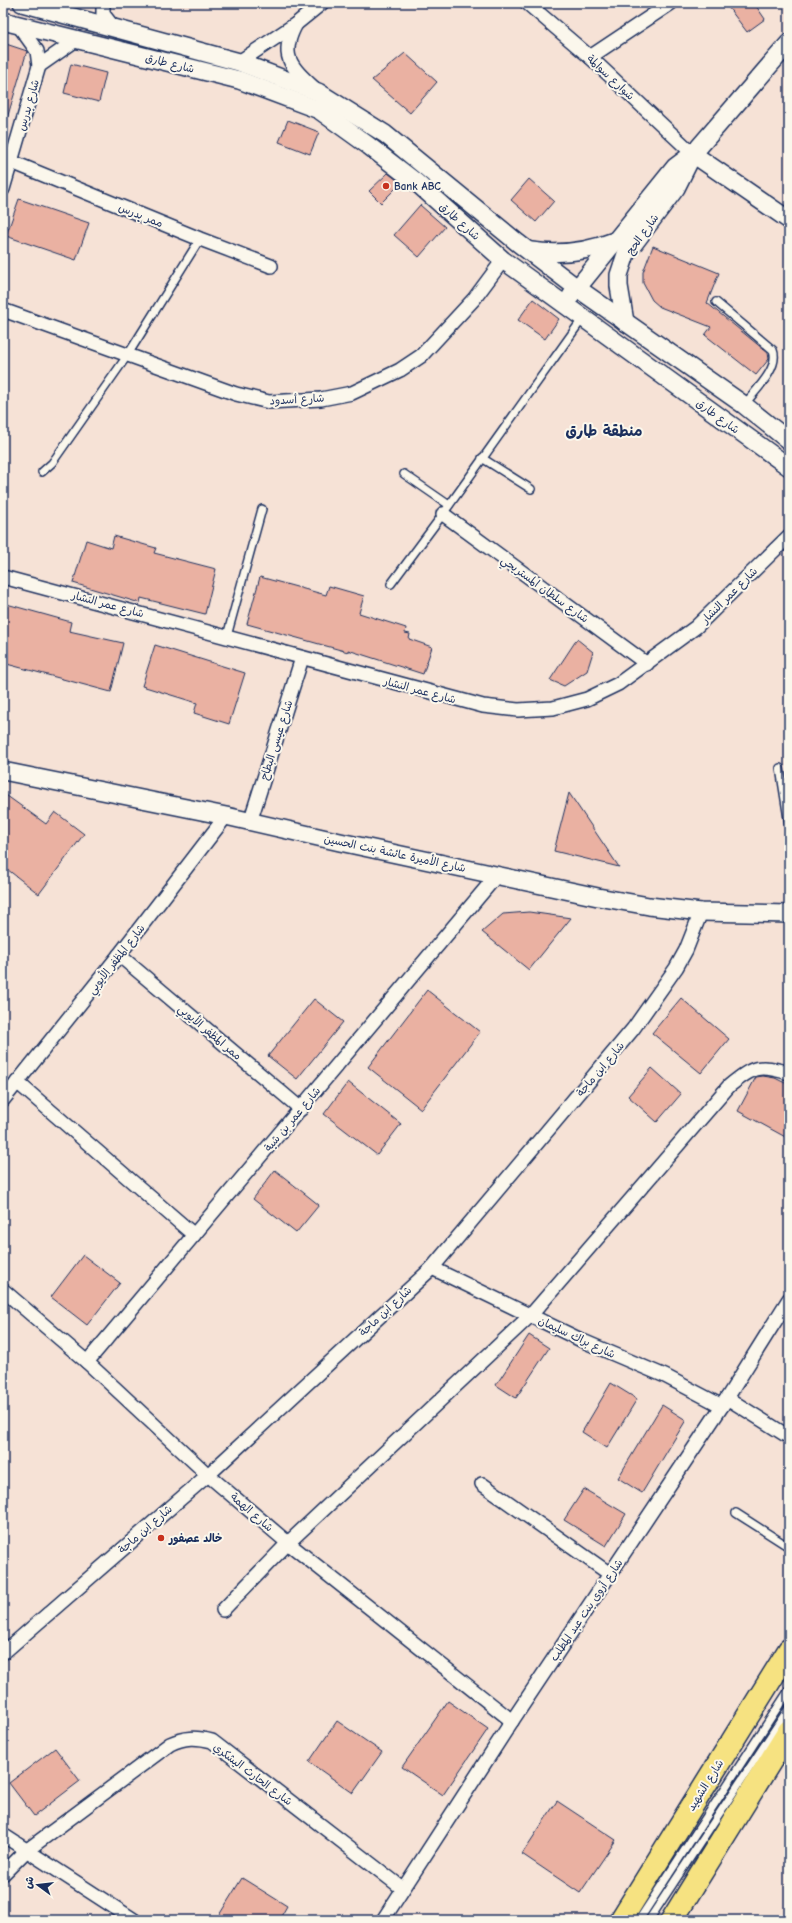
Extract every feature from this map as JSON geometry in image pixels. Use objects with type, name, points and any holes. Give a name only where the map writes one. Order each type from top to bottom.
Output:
[{"type":"highway","name":"شارع الشهيد","points":[[621,1920],[789,1650]]},
{"type":"highway","points":[[672,1920],[789,1731]]},
{"type":"street","points":[[103,3],[103,14],[114,28]]},
{"type":"street","points":[[239,62],[296,24],[322,3]]},
{"type":"street","name":"شوارع سوالمة","points":[[527,3],[590,57],[693,154]]},
{"type":"street","points":[[590,57],[671,3]]},
{"type":"street","name":"شارع طارق","points":[[29,4],[239,62],[318,92],[385,134],[577,288],[744,405],[789,441]]},
{"type":"street","name":"شارع طارق","points":[[11,23],[239,80],[319,110],[417,183],[503,260],[789,467]]},
{"type":"street","name":"شارع بدرس","points":[[3,189],[39,66],[37,51],[11,23]]},
{"type":"street","points":[[296,24],[289,37],[287,51],[291,64],[300,76],[318,92]]},
{"type":"street","name":"شارع بدرس","points":[[39,66],[76,40]]},
{"type":"street","name":"شارع الحج","points":[[625,322],[619,286],[619,275],[624,259],[631,245],[676,188],[693,154],[789,44]]},
{"type":"street","points":[[693,154],[789,220]]},
{"type":"street","name":"شارع الحج","points":[[564,304],[674,167],[693,154]]},
{"type":"street","name":"ممر بدرس","points":[[12,162],[200,239],[271,266]]},
{"type":"street","points":[[531,251],[559,254],[601,246],[614,241]]},
{"type":"street","name":"شارع أسدود","points":[[3,310],[127,356],[236,394],[269,402],[321,400],[352,393],[400,370],[421,356],[474,298],[503,260]]},
{"type":"street","name":"شارع سلطان المستريحي","points":[[446,509],[647,664]]},
{"type":"street","name":"شارع عمر النشار","points":[[3,577],[483,706],[518,710],[552,708],[587,699],[618,684],[696,627],[789,536]]},
{"type":"street","name":"شارع عيسى البطاح","points":[[250,822],[302,658]]},
{"type":"street","name":"شارع الأميرة عائشة بنت الحسين","points":[[3,771],[226,816],[598,897],[649,906],[701,912],[789,914]]},
{"type":"street","name":"شارع المظفر الأيوبي","points":[[3,1100],[119,955],[226,816]]},
{"type":"street","name":"شارع عمر بن شبة","points":[[87,1362],[497,875]]},
{"type":"street","name":"شارع ابن ماجة","points":[[3,1653],[208,1475],[432,1268],[633,1030],[676,968],[686,950],[701,912]]},
{"type":"street","name":"ممر المظفر الأيوبي","points":[[119,955],[301,1109]]},
{"type":"street","points":[[223,1610],[288,1543],[531,1315],[729,1086],[746,1072],[753,1069],[763,1067],[789,1072]]},
{"type":"street","points":[[17,1082],[194,1235]]},
{"type":"street","name":"شارع براك سليمان","points":[[432,1268],[583,1341],[724,1402],[789,1437]]},
{"type":"street","name":"شارع الهمة","points":[[3,1290],[87,1362],[208,1475],[288,1543],[512,1721]]},
{"type":"street","name":"شارع أروى بنت عبد المطلب","points":[[383,1920],[402,1888],[724,1402],[789,1299]]},
{"type":"street","points":[[482,1484],[610,1574]]},
{"type":"street","name":"شارع الحارث اليشكري","points":[[3,1874],[26,1851],[170,1744],[182,1739],[196,1738],[212,1741],[402,1888]]},
{"type":"street","points":[[3,1835],[134,1920]]},
{"type":"lane","points":[[42,472],[52,463],[127,356],[200,239]]},
{"type":"lane","points":[[716,302],[773,350],[775,355],[775,360],[771,370],[744,405]]},
{"type":"lane","points":[[391,584],[583,318]]},
{"type":"lane","points":[[482,458],[530,489]]},
{"type":"lane","points":[[404,474],[446,509]]},
{"type":"lane","points":[[227,636],[262,509]]},
{"type":"lane","points":[[780,768],[789,825]]},
{"type":"lane","points":[[736,1513],[789,1547]]},
{"type":"lane","points":[[639,1920],[789,1690]]},
{"type":"lane","points":[[649,1920],[789,1708]]},
{"type":"building","points":[[725,3],[754,3],[765,19],[747,32]]},
{"type":"building","points":[[3,43],[27,51],[6,122],[3,122]]},
{"type":"building","points":[[405,53],[437,82],[410,113],[372,80]]},
{"type":"building","points":[[71,64],[106,73],[99,102],[64,93]]},
{"type":"building","points":[[288,120],[319,132],[310,154],[279,142]]},
{"type":"building","name":"Bank ABC","points":[[388,173],[401,183],[381,203],[369,191]]},
{"type":"building","points":[[529,179],[554,201],[536,222],[511,200]]},
{"type":"building","points":[[19,199],[89,223],[76,260],[6,236]]},
{"type":"building","points":[[420,205],[445,227],[419,257],[394,235]]},
{"type":"building","points":[[653,246],[719,273],[707,303],[768,353],[769,359],[756,375],[705,335],[711,327],[660,307],[652,300],[643,283],[643,272]]},
{"type":"building","points":[[533,299],[559,319],[545,339],[518,320]]},
{"type":"building","points":[[114,536],[156,548],[154,553],[216,569],[205,614],[141,598],[140,603],[73,583],[86,540],[111,548]]},
{"type":"building","points":[[260,577],[326,595],[329,586],[364,596],[359,613],[406,628],[405,633],[410,634],[409,639],[432,647],[423,674],[348,650],[348,652],[247,624]]},
{"type":"building","points":[[3,603],[71,622],[69,631],[123,643],[111,692],[3,663]]},
{"type":"building","points":[[577,639],[593,652],[587,671],[564,686],[550,680]]},
{"type":"building","points":[[155,645],[245,673],[229,724],[194,713],[197,703],[142,686]]},
{"type":"building","points":[[3,793],[46,824],[55,812],[84,834],[39,894],[3,866]]},
{"type":"building","points":[[569,793],[619,867],[554,851]]},
{"type":"building","points":[[529,912],[571,918],[529,970],[482,932],[503,914]]},
{"type":"building","points":[[427,990],[480,1032],[421,1109],[368,1067]]},
{"type":"building","points":[[681,998],[729,1039],[701,1073],[652,1033]]},
{"type":"building","points":[[314,999],[343,1022],[297,1079],[268,1056]]},
{"type":"building","points":[[652,1068],[681,1094],[657,1122],[628,1096]]},
{"type":"building","points":[[763,1076],[775,1078],[789,1085],[789,1139],[738,1111],[756,1077]]},
{"type":"building","points":[[348,1082],[401,1124],[377,1155],[324,1114]]},
{"type":"building","points":[[275,1170],[319,1205],[296,1233],[253,1199]]},
{"type":"building","points":[[83,1255],[120,1283],[87,1325],[51,1297]]},
{"type":"building","points":[[529,1335],[549,1348],[516,1398],[496,1385]]},
{"type":"building","points":[[611,1383],[637,1399],[607,1448],[582,1432]]},
{"type":"building","points":[[662,1405],[686,1420],[642,1493],[618,1478]]},
{"type":"building","points":[[584,1489],[626,1514],[606,1546],[564,1520]]},
{"type":"building","points":[[448,1701],[488,1729],[443,1795],[402,1767]]},
{"type":"building","points":[[337,1721],[382,1752],[353,1793],[309,1762]]},
{"type":"building","points":[[55,1748],[80,1781],[34,1816],[9,1783]]},
{"type":"building","points":[[557,1801],[616,1840],[580,1893],[522,1854]]},
{"type":"building","points":[[242,1878],[287,1906],[279,1920],[216,1920]]},
{"type":"place","name":"Bank ABC","points":[[386,186]]},
{"type":"place","name":"خالد عصفور","points":[[161,1538]]},
{"type":"district","name":"منطقة طارق","points":[[604,431]]}]
